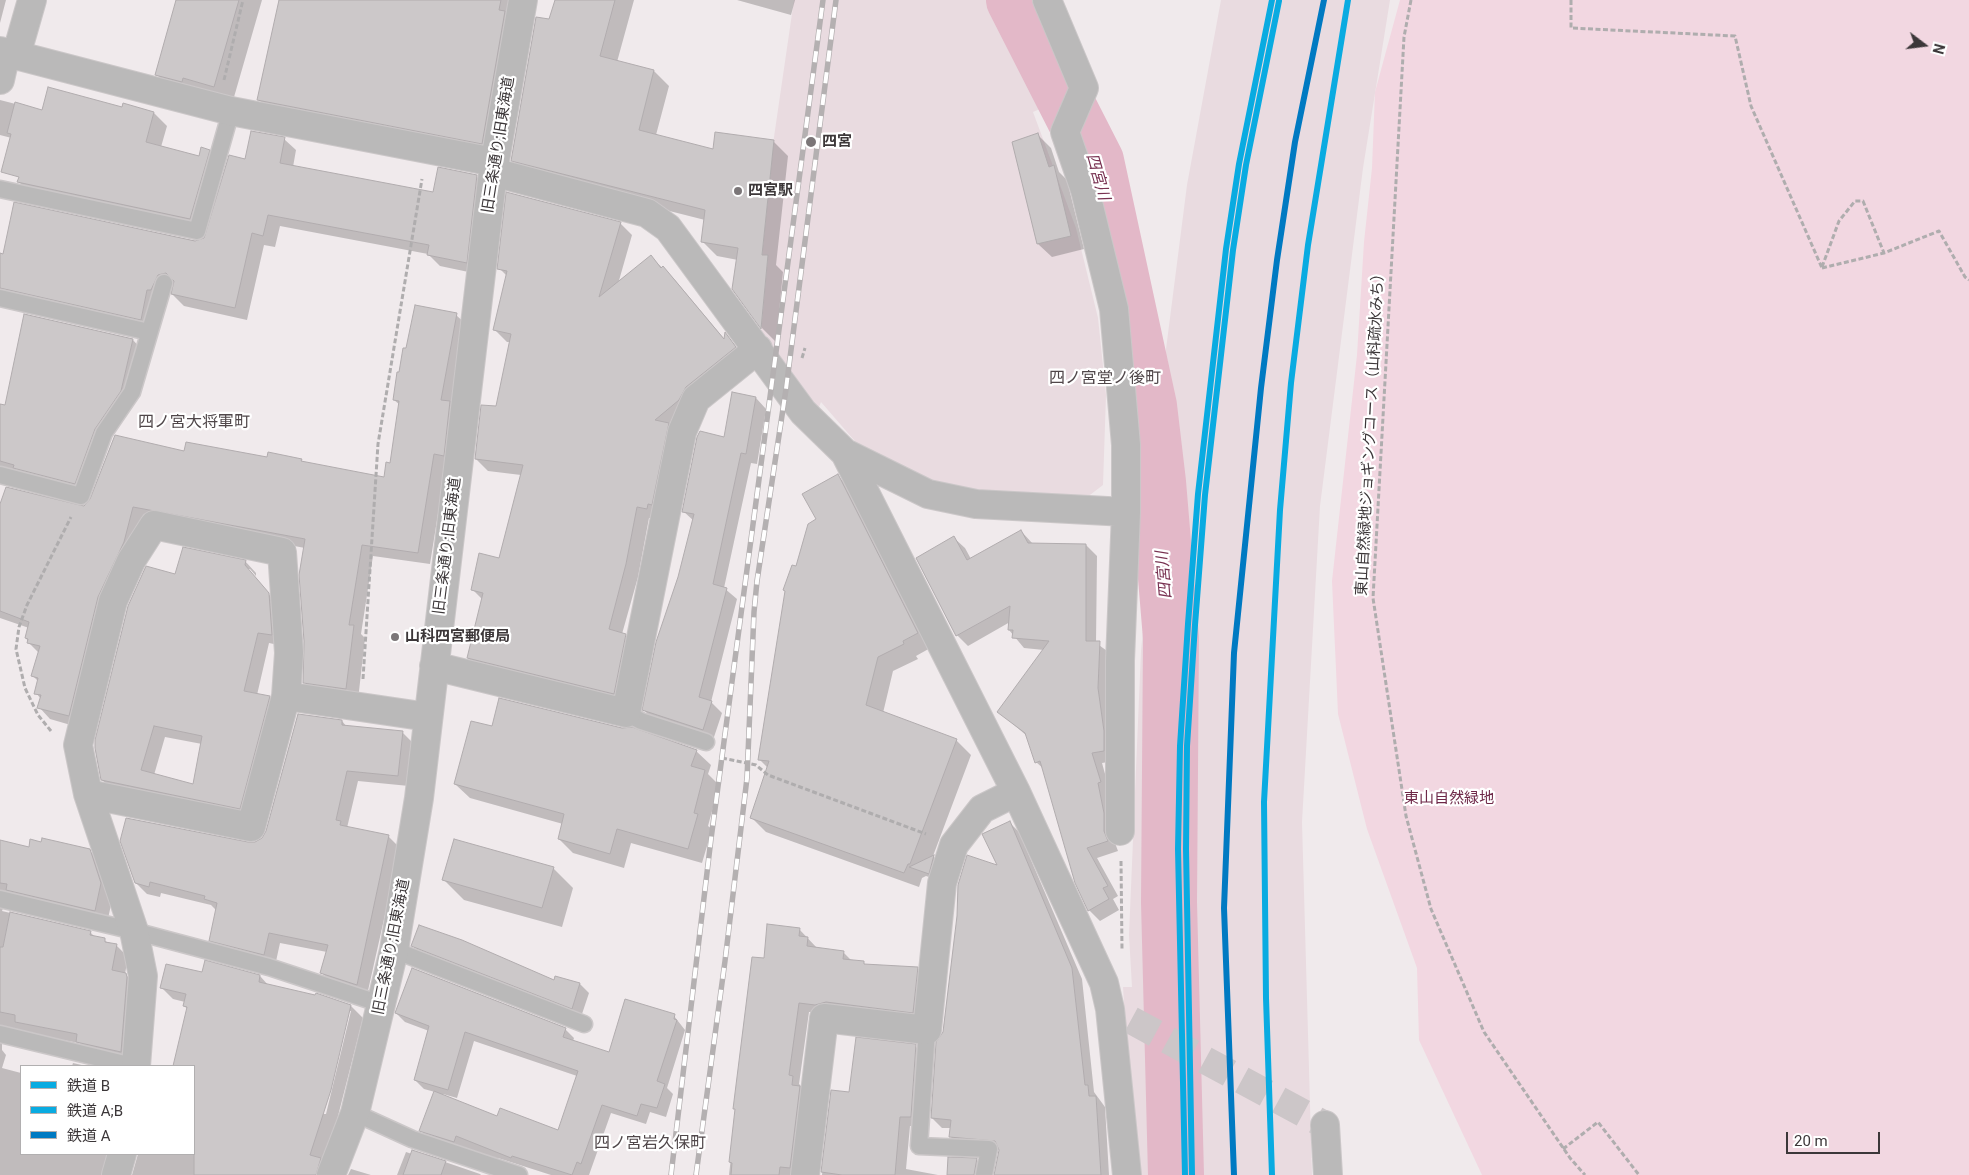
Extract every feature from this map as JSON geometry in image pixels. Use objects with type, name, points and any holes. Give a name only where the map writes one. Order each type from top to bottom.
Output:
[{"type":"street","points":[[0,80],[7,53],[32,0]]},
{"type":"street","name":"旧三条通り;旧東海道","points":[[331,1175],[355,1113],[394,950],[419,798],[494,167],[523,0]]},
{"type":"street","points":[[1047,0],[1084,88],[1065,132],[1085,190],[1114,309],[1126,446],[1126,512],[1120,661],[1120,831]]},
{"type":"street","points":[[7,53],[224,110],[427,150],[494,167],[647,213],[668,228],[803,412],[845,453],[928,494],[976,504],[1126,512]]},
{"type":"street","points":[[434,666],[626,714],[682,432],[696,399],[758,349]]},
{"type":"street","points":[[845,453],[1016,792],[1120,1015],[1127,1175]]},
{"type":"street","points":[[88,794],[251,827],[286,696],[289,653],[282,552],[154,525],[131,560],[113,601],[78,745],[88,794],[134,931],[143,976],[135,1065]]},
{"type":"street","points":[[286,696],[428,717]]},
{"type":"street","points":[[805,1175],[824,1018],[927,1030],[942,883],[954,845],[982,809],[1016,792]]},
{"type":"street","points":[[1325,1125],[1328,1175]]},
{"type":"street","points":[[116,1175],[122,1155]]},
{"type":"lane","points":[[0,190],[196,231],[224,110]]},
{"type":"lane","points":[[0,475],[81,496],[104,433],[132,392],[164,282]]},
{"type":"lane","points":[[0,298],[149,332]]},
{"type":"lane","points":[[626,714],[641,721],[706,742]]},
{"type":"lane","points":[[0,899],[134,931],[269,967],[381,1004]]},
{"type":"lane","points":[[394,950],[584,1024]]},
{"type":"lane","points":[[927,1030],[919,1146],[990,1149],[984,1175]]},
{"type":"lane","points":[[0,1034],[131,1065]]},
{"type":"lane","points":[[355,1113],[412,1139],[519,1175]]},
{"type":"path","points":[[224,110],[243,0]]},
{"type":"path","name":"東山自然緑地ジョギングコース（山科疏水みち）","points":[[1411,0],[1403,47],[1373,598],[1406,816],[1431,908],[1484,1032],[1564,1149],[1585,1175]]},
{"type":"path","points":[[1571,0],[1572,28],[1735,36],[1751,106],[1822,268]]},
{"type":"path","points":[[361,707],[378,444],[427,150]]},
{"type":"path","points":[[1822,268],[1838,221],[1855,201],[1863,201],[1884,253]]},
{"type":"path","points":[[1822,268],[1884,253],[1939,231],[1965,277],[1969,280]]},
{"type":"path","points":[[81,496],[27,605],[19,627],[16,649],[25,688],[38,714],[70,756],[81,763]]},
{"type":"path","points":[[706,742],[710,746],[710,756],[756,765],[768,775],[954,845]]},
{"type":"path","points":[[1104,983],[1123,970],[1120,831]]},
{"type":"path","points":[[1564,1149],[1598,1122],[1639,1175]]},
{"type":"shaded area","points":[[794,0],[997,0],[1051,104],[1033,112],[1076,228],[1098,318],[1106,395],[1103,485],[1086,498],[937,489],[860,447],[821,402],[817,412],[761,334],[768,256],[762,255],[774,137]]},
{"type":"shaded area","points":[[1221,0],[1390,0],[1363,168],[1320,506],[1302,822],[1312,1175],[1135,1175],[1123,987],[1132,987],[1129,935],[1141,651],[1168,361],[1165,357],[1187,185]]},
{"type":"green space","name":"東山自然緑地","points":[[1400,0],[1969,0],[1969,1175],[1482,1175],[1419,1040],[1417,968],[1367,829],[1338,714],[1332,581],[1357,355],[1364,242],[1372,168],[1375,92]]},
{"type":"building","points":[[176,0],[239,0],[214,87],[183,78],[182,82],[155,75]]},
{"type":"building","points":[[279,0],[501,0],[499,10],[505,11],[482,144],[257,100]]},
{"type":"building","points":[[555,0],[615,0],[600,56],[654,70],[639,130],[713,149],[715,132],[774,140],[762,255],[768,255],[761,329],[732,289],[738,248],[701,242],[705,210],[511,161],[536,17],[549,19]]},
{"type":"building","points":[[48,87],[122,107],[123,103],[154,112],[146,142],[199,156],[201,147],[210,150],[190,219],[17,182],[19,177],[1,172],[11,134],[7,133],[15,102],[42,110]]},
{"type":"building","points":[[251,131],[285,137],[280,163],[433,192],[438,167],[477,175],[467,263],[427,255],[429,245],[268,215],[263,236],[252,233],[235,308],[171,294],[174,281],[166,273],[158,275],[151,290],[147,290],[141,320],[0,288],[0,253],[3,254],[14,202],[195,241],[204,238],[229,155],[245,159]]},
{"type":"building","points":[[1038,133],[1049,167],[1054,165],[1071,236],[1037,244],[1012,142]]},
{"type":"building","points":[[506,192],[621,222],[599,297],[651,255],[661,268],[663,266],[724,339],[725,332],[736,347],[686,387],[679,400],[655,420],[669,423],[652,505],[648,504],[647,509],[637,507],[626,564],[609,629],[626,634],[614,694],[467,658],[483,593],[471,590],[479,553],[499,558],[523,465],[475,459],[481,405],[496,406],[511,334],[493,330],[507,271],[497,269]]},
{"type":"building","points":[[415,305],[457,313],[441,400],[450,401],[444,456],[434,454],[418,553],[362,545],[349,625],[354,625],[346,689],[303,683],[304,641],[299,575],[305,539],[133,507],[124,542],[98,597],[69,716],[37,708],[41,695],[34,694],[38,678],[31,676],[40,646],[27,643],[28,639],[25,638],[29,622],[0,611],[0,504],[6,487],[84,506],[90,499],[115,435],[184,451],[186,442],[267,457],[268,452],[302,459],[301,461],[384,477],[386,462],[390,463],[399,401],[393,400],[397,372],[399,372],[403,348],[406,348]]},
{"type":"building","points":[[24,314],[133,339],[121,391],[95,429],[75,484],[13,468],[14,465],[0,461],[0,404],[5,405]]},
{"type":"building","points":[[732,392],[756,397],[746,454],[741,453],[713,584],[727,588],[699,697],[712,701],[703,730],[642,710],[656,642],[678,577],[694,514],[682,512],[697,437],[700,431],[724,437]]},
{"type":"building","points":[[838,474],[918,633],[903,641],[904,644],[878,657],[866,705],[957,739],[910,864],[908,864],[904,873],[750,818],[769,761],[758,760],[785,591],[783,590],[792,565],[796,566],[808,524],[816,519],[802,494]]},
{"type":"building","points":[[1021,530],[1028,543],[1086,544],[1086,641],[1100,641],[1098,688],[1104,731],[1104,751],[1092,753],[1101,782],[1098,783],[1104,813],[1104,831],[1108,841],[1087,848],[1108,886],[1103,888],[1109,899],[1088,911],[1075,883],[1040,761],[1035,763],[1025,733],[997,712],[1049,641],[1012,638],[1013,630],[1008,630],[1010,606],[956,636],[916,558],[954,536],[967,560]]},
{"type":"building","points":[[183,547],[246,560],[245,565],[269,593],[272,635],[258,633],[244,691],[270,696],[240,809],[101,780],[95,740],[128,606],[146,566],[175,574]],"holes":[[[154,726],[202,736],[193,784],[141,770]]]},
{"type":"building","points":[[499,698],[622,728],[632,727],[697,750],[691,766],[705,770],[694,813],[698,814],[688,849],[617,829],[610,854],[558,839],[564,814],[454,784],[471,721],[492,726]]},
{"type":"building","points":[[298,714],[342,720],[342,725],[403,731],[398,776],[347,771],[336,820],[341,821],[340,825],[389,835],[357,985],[320,973],[328,945],[269,933],[264,955],[209,941],[217,903],[204,899],[205,896],[150,882],[149,887],[135,883],[120,841],[126,818],[248,842],[255,842],[262,838],[266,831]]},
{"type":"building","points":[[1010,821],[1072,968],[1085,1085],[1088,1085],[1089,1096],[1096,1096],[1101,1175],[994,1175],[999,1150],[995,1141],[949,1137],[951,1120],[931,1118],[936,1042],[943,1032],[957,916],[958,885],[967,855],[997,865],[982,834]]},
{"type":"building","points":[[42,838],[90,849],[101,883],[95,911],[6,890],[7,884],[0,883],[0,840],[29,847],[30,839],[41,842]]},
{"type":"building","points":[[454,839],[554,867],[542,908],[442,880]]},
{"type":"building","points":[[934,855],[929,874],[909,867]]},
{"type":"building","points":[[10,912],[91,931],[90,935],[105,938],[105,942],[117,944],[112,970],[126,973],[127,977],[121,1052],[76,1042],[77,1034],[15,1022],[15,1015],[0,1012],[0,947],[3,947]]},
{"type":"building","points":[[767,924],[800,928],[799,936],[808,937],[807,946],[844,951],[843,959],[864,961],[864,964],[918,967],[913,1013],[826,1002],[815,1005],[799,1003],[789,1075],[793,1076],[792,1085],[800,1086],[790,1168],[780,1167],[779,1175],[731,1175],[732,1163],[729,1162],[735,1109],[733,1109],[752,957],[764,958]]},
{"type":"building","points":[[419,925],[462,940],[554,980],[555,976],[580,983],[572,1009],[411,946]]},
{"type":"building","points":[[205,960],[260,975],[259,982],[315,995],[316,993],[351,1005],[331,1090],[310,1155],[321,1158],[316,1175],[194,1175],[195,1065],[173,1065],[187,1007],[183,1006],[186,994],[160,988],[166,964],[202,972]]},
{"type":"building","points":[[412,968],[566,1028],[563,1037],[609,1052],[625,999],[675,1014],[674,1019],[677,1020],[657,1081],[665,1084],[657,1108],[641,1104],[637,1116],[602,1105],[581,1164],[577,1162],[572,1175],[512,1156],[511,1158],[456,1136],[454,1142],[419,1131],[434,1091],[497,1116],[500,1108],[558,1130],[578,1071],[465,1032],[448,1090],[414,1080],[429,1026],[395,1013]]},
{"type":"building","points":[[856,1037],[916,1044],[911,1117],[900,1117],[895,1175],[842,1175],[821,1172],[831,1090],[849,1092]]},
{"type":"building","points":[[412,1150],[446,1161],[441,1175],[403,1175]]},
{"type":"building","points":[[948,1157],[977,1158],[974,1175],[947,1175]]},
{"type":"waterway","name":"四宮川","points":[[1014,0],[1096,161],[1149,406],[1158,482],[1171,638],[1169,902],[1176,1175]]},
{"type":"tunnel","points":[[1131,1020],[1325,1125]]},
{"type":"railway","points":[[671,1175],[711,839],[823,0]]},
{"type":"railway","points":[[696,1175],[747,778],[757,581],[786,389],[836,0]]},
{"type":"rail line","name":"B","points":[[1185,1175],[1178,849],[1180,746],[1188,624],[1198,494],[1226,249],[1239,164],[1272,0]]},
{"type":"rail line","name":"A","points":[[1234,1175],[1224,908],[1234,653],[1261,388],[1277,260],[1295,142],[1324,0]]},
{"type":"rail line","name":"B","points":[[1272,1175],[1266,998],[1264,802],[1280,510],[1291,383],[1308,245],[1348,0]]},
{"type":"rail line","name":"A;B","points":[[1192,1175],[1186,849],[1187,746],[1195,625],[1205,495],[1233,250],[1246,165],[1279,1]]},
{"type":"place","name":"四宮","points":[[811,142]]},
{"type":"place","name":"四宮駅","points":[[738,191]]},
{"type":"place","name":"山科四宮郵便局","points":[[395,637]]},
{"type":"district","name":"四ノ宮堂ノ後町","points":[[1105,379]]},
{"type":"district","name":"四ノ宮大将軍町","points":[[194,423]]},
{"type":"district","name":"四ノ宮岩久保町","points":[[650,1144]]}]
